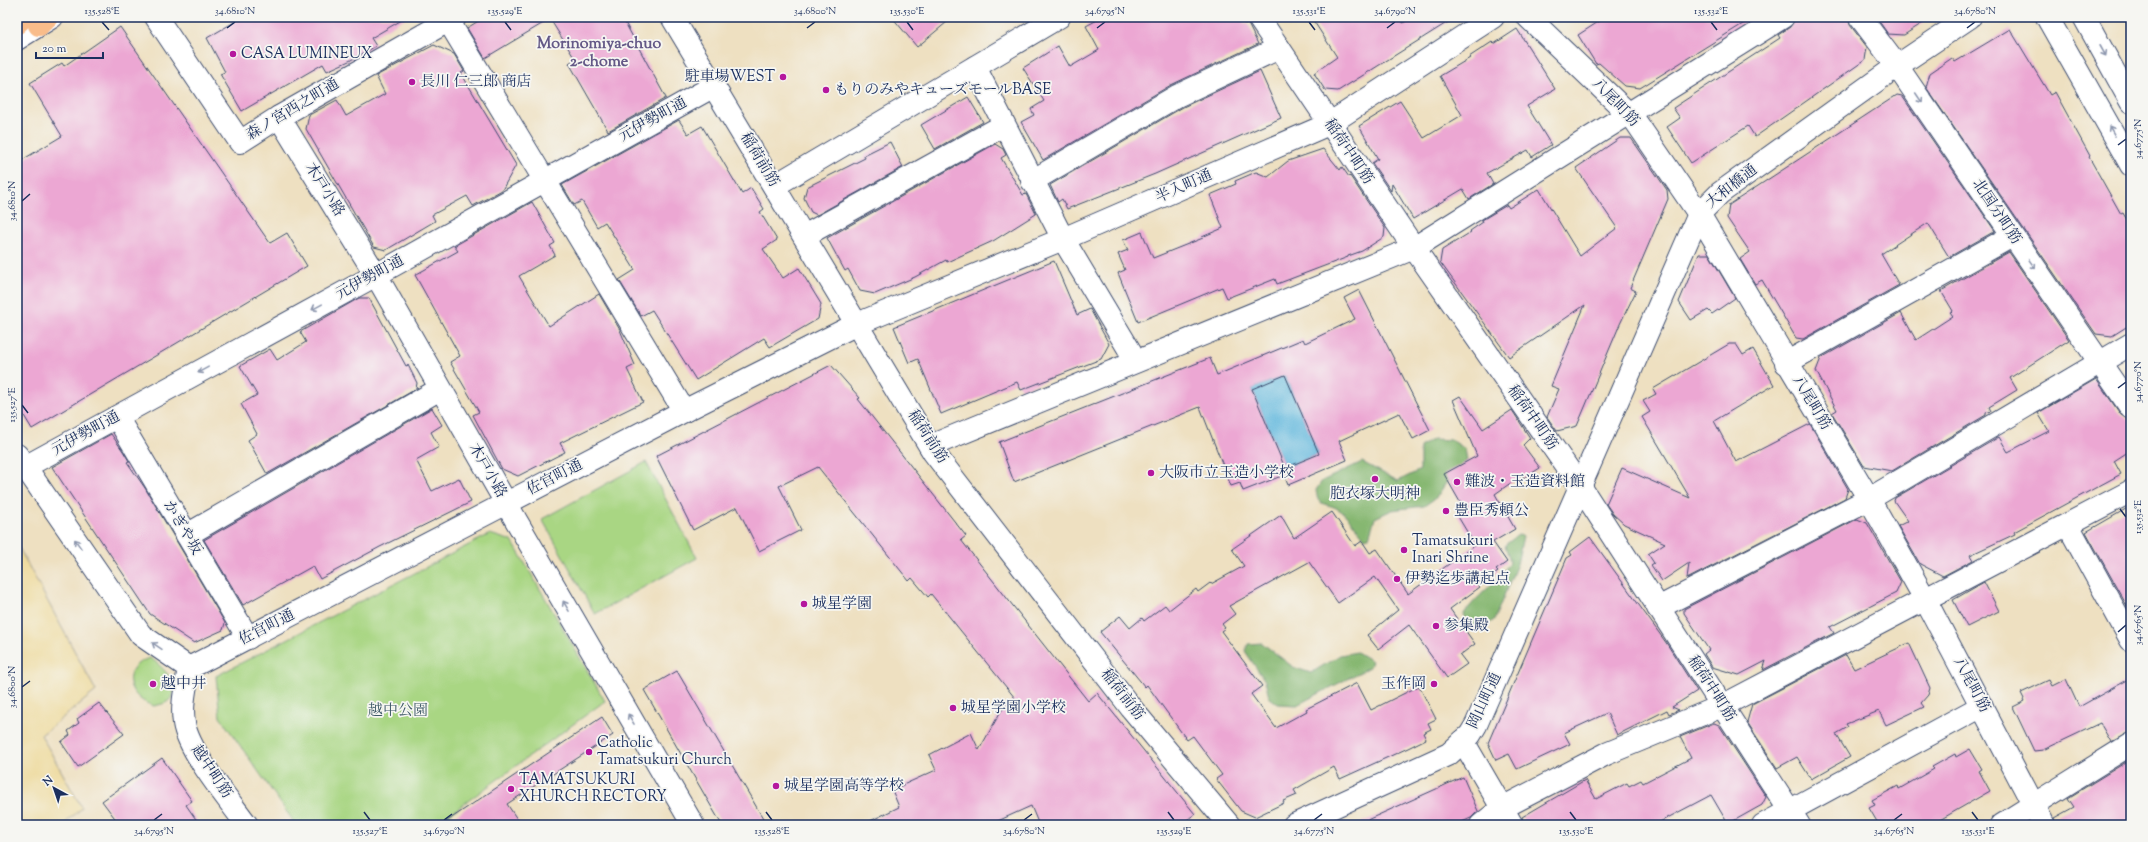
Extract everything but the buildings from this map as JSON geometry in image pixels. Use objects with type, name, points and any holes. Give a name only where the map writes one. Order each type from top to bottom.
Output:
[{"type":"main road","points":[[17,23],[40,19]]},
{"type":"street","name":"森ノ宮西之町通","points":[[156,17],[240,142],[279,117],[450,18]]},
{"type":"street","name":"稲荷前筋","points":[[672,17],[930,446],[1132,709],[1229,825]]},
{"type":"street","points":[[774,186],[1059,17]]},
{"type":"street","name":"稲荷中町筋","points":[[1258,17],[1414,248],[1580,486],[1794,818]]},
{"type":"street","name":"半入町通","points":[[857,324],[1063,239],[1329,124],[1492,17]]},
{"type":"street","name":"八尾町筋","points":[[1528,17],[1629,115],[1699,214],[1786,364],[1869,499],[1925,599],[2044,825]]},
{"type":"street","points":[[930,446],[1136,360],[1414,248],[1629,115],[1783,17]]},
{"type":"street","name":"北国分町筋","points":[[1860,17],[1897,66],[2131,408]]},
{"type":"street","name":"大和橋通","points":[[1580,486],[1699,214],[1720,193],[1897,66],[1970,17]]},
{"type":"street","points":[[2047,17],[2131,165]]},
{"type":"street","points":[[2084,17],[2131,102]]},
{"type":"street","points":[[450,18],[684,411]]},
{"type":"street","points":[[17,39],[40,19]]},
{"type":"street","points":[[1032,181],[1177,96],[1279,48]]},
{"type":"street","points":[[975,67],[1063,239],[1136,360]]},
{"type":"street","name":"元伊勢町通","points":[[21,461],[117,417],[376,275],[714,86]]},
{"type":"street","name":"木戸小路","points":[[279,117],[376,275],[506,504],[693,825]]},
{"type":"street","points":[[804,236],[1004,125]]},
{"type":"street","points":[[1786,364],[2012,236]]},
{"type":"street","name":"佐官町通","points":[[189,668],[684,411],[857,324]]},
{"type":"street","points":[[1658,608],[1869,499],[2131,344]]},
{"type":"street","points":[[187,535],[440,389]]},
{"type":"street","name":"かぎや坂","points":[[117,417],[248,638]]},
{"type":"street","points":[[21,461],[141,635],[189,668]]},
{"type":"street","name":"岡山町通","points":[[1294,825],[1438,760],[1449,754],[1463,741],[1476,724],[1580,486]]},
{"type":"street","points":[[1481,825],[1507,817],[1606,754],[1722,706],[2068,525],[2131,490]]},
{"type":"street","points":[[2068,525],[2131,640]]},
{"type":"street","name":"越中町筋","points":[[189,668],[183,714],[184,725],[191,747],[247,825]]},
{"type":"street","points":[[1763,825],[1794,818],[1982,706]]},
{"type":"street","points":[[1463,741],[1507,817]]},
{"type":"street","points":[[2001,825],[2131,744]]},
{"type":"green space","points":[[1433,439],[1452,440],[1465,449],[1467,460],[1462,467],[1451,475],[1437,497],[1424,506],[1392,510],[1375,518],[1369,537],[1364,538],[1352,522],[1338,509],[1323,504],[1319,500],[1316,490],[1322,481],[1362,462],[1398,481],[1420,470],[1420,447]]},
{"type":"green space","points":[[646,462],[697,558],[595,614],[542,519]]},
{"type":"green space","name":"越中公園","points":[[490,534],[512,541],[605,701],[435,825],[296,825],[220,717],[216,676]]},
{"type":"green space","points":[[1518,535],[1523,536],[1517,564],[1494,620],[1481,629],[1470,625],[1463,615],[1505,570],[1510,562],[1505,545]]},
{"type":"green space","points":[[1262,643],[1293,667],[1311,673],[1340,655],[1357,652],[1372,661],[1370,667],[1297,705],[1278,704],[1269,697],[1265,681],[1245,651],[1248,644]]},
{"type":"green space","points":[[150,658],[160,666],[170,678],[174,691],[172,697],[167,702],[154,706],[137,696],[132,690],[130,682],[130,675],[133,668],[140,662]]},
{"type":"sand","points":[[19,548],[96,691],[41,735],[82,808],[63,825],[17,825],[17,549]]},
{"type":"water","points":[[1285,375],[1319,454],[1285,468],[1252,389]]},
{"type":"place","name":"CASA LUMINEUX","points":[[233,54]]},
{"type":"place","name":"駐車場WEST","points":[[783,77]]},
{"type":"place","name":"長川 仁三郎 商店","points":[[412,82]]},
{"type":"place","name":"もりのみやキューズモールBASE","points":[[826,90]]},
{"type":"place","name":"大阪市立玉造小学校","points":[[1151,473]]},
{"type":"place","name":"胞衣塚大明神","points":[[1375,479]]},
{"type":"place","name":"難波・玉造資料館","points":[[1457,482]]},
{"type":"place","name":"豊臣秀頼公","points":[[1446,511]]},
{"type":"place","name":"Tamatsukuri Inari Shrine","points":[[1404,550]]},
{"type":"place","name":"伊勢迄歩講起点","points":[[1397,579]]},
{"type":"place","name":"城星学園","points":[[804,604]]},
{"type":"place","name":"参集殿","points":[[1436,626]]},
{"type":"place","name":"越中井","points":[[153,684]]},
{"type":"place","name":"玉作岡","points":[[1434,684]]},
{"type":"place","name":"城星学園小学校","points":[[953,708]]},
{"type":"place","name":"Catholic Tamatsukuri Church","points":[[589,752]]},
{"type":"place","name":"城星学園高等学校","points":[[776,786]]},
{"type":"place","name":"TAMATSUKURI XHURCH RECTORY","points":[[511,789]]},
{"type":"district","name":"Morinomiya-chuo 2-chome","points":[[599,53]]}]
